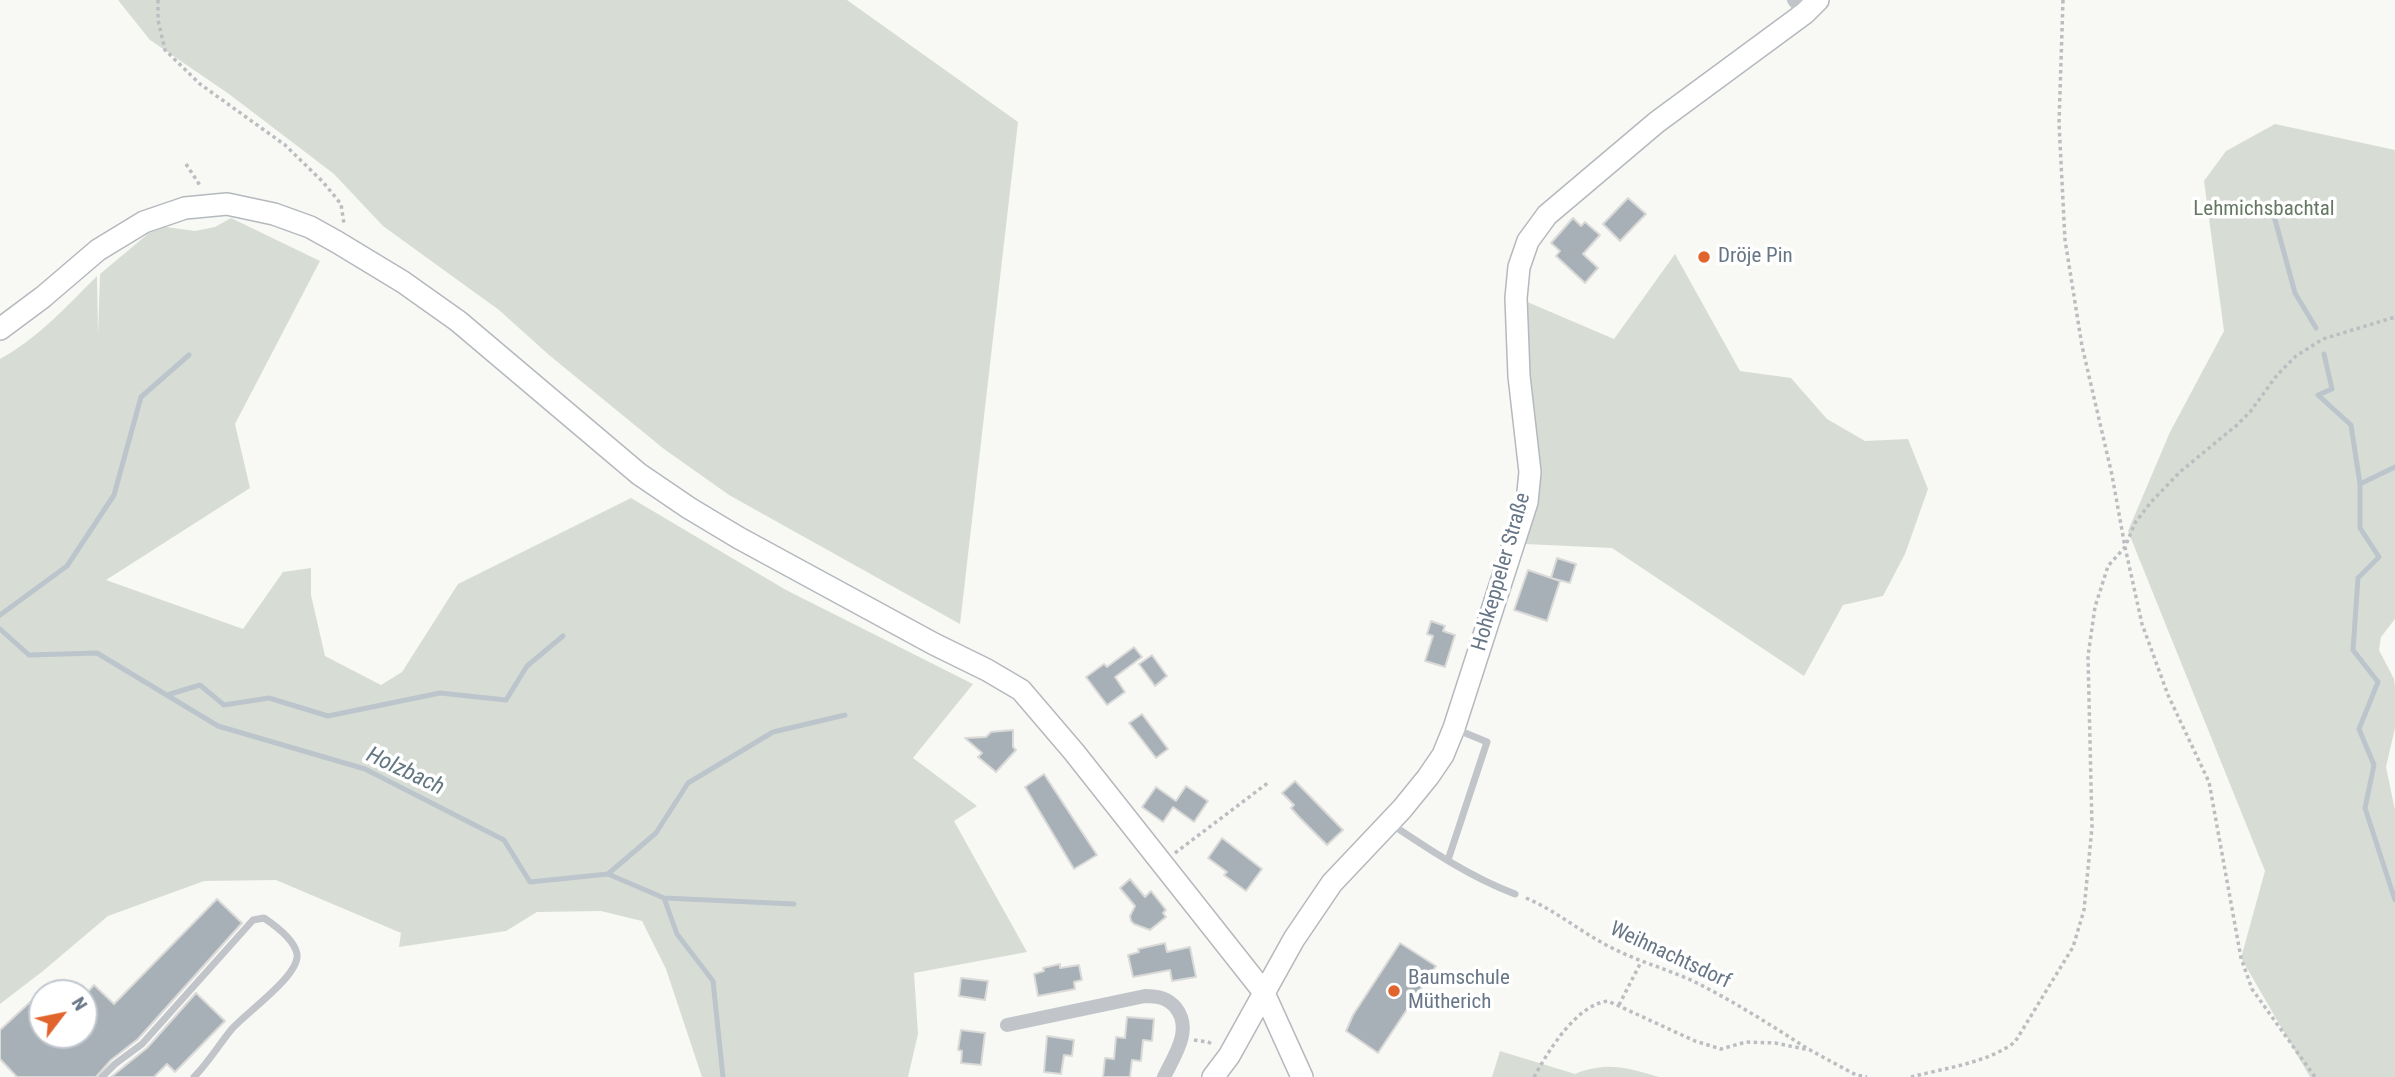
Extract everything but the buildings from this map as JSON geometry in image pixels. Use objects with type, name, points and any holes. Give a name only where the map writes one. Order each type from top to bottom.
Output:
[{"type":"street","name":"Hohkeppeler Straße","points":[[1213,1077],[1229,1056],[1294,939],[1332,883],[1428,777],[1443,755],[1454,728],[1527,502],[1530,472],[1519,376],[1516,298],[1519,267],[1528,241],[1547,215],[1657,121],[1805,4]]},
{"type":"street","points":[[0,329],[98,250],[144,222],[185,208],[227,204],[274,214],[310,227],[337,242],[403,282],[458,321],[639,474],[689,508],[1021,690],[1264,991],[1302,1077]]},
{"type":"street","points":[[1007,1025],[1145,996],[1157,996],[1171,1003],[1181,1016],[1184,1030],[1164,1077]]},
{"type":"lane","points":[[1448,860],[1487,742],[1454,728]]},
{"type":"lane","points":[[1389,823],[1448,860],[1515,894]]},
{"type":"lane","points":[[102,1077],[142,1044],[253,920],[264,918],[288,938],[297,952],[296,963],[263,1002],[232,1028],[194,1077]]},
{"type":"path","points":[[158,0],[158,20],[165,50],[200,84],[285,145],[341,204],[344,227],[337,242]]},
{"type":"path","points":[[2063,0],[2059,123],[2065,240],[2082,346],[2112,475],[2124,547],[2142,624],[2168,695],[2210,782],[2241,958],[2252,989],[2315,1077]]},
{"type":"path","points":[[186,164],[202,189],[207,206]]},
{"type":"path","points":[[1911,1077],[1990,1055],[2015,1042],[2074,947],[2084,910],[2092,827],[2088,656],[2095,607],[2108,566],[2124,547],[2135,523],[2181,471],[2250,412],[2277,375],[2296,356],[2323,339],[2395,317]]},
{"type":"path","points":[[1163,863],[1269,782]]},
{"type":"path","name":"Weihnachtsdorf","points":[[1515,894],[1541,904],[1611,948],[1693,981],[1755,1014],[1810,1051]]},
{"type":"path","points":[[1619,1005],[1641,962]]},
{"type":"path","points":[[1534,1077],[1560,1038],[1583,1011],[1596,1003],[1608,1001],[1695,1041],[1721,1049],[1746,1042],[1775,1043],[1810,1051],[1856,1075],[1867,1077]]},
{"type":"path","points":[[1182,1038],[1216,1046]]},
{"type":"green space","points":[[118,0],[847,0],[1018,122],[960,624],[729,495],[664,449],[549,355],[499,310],[383,226],[334,174],[229,94],[150,40]]},
{"type":"green space","name":"Lehmichsbachtal","points":[[2275,124],[2395,150],[2395,619],[2381,637],[2379,650],[2394,679],[2395,687],[2395,728],[2386,767],[2395,810],[2395,1077],[2310,1077],[2241,958],[2265,871],[2128,531],[2170,432],[2224,331],[2204,181],[2226,151]]},
{"type":"green space","points":[[231,218],[320,261],[235,424],[250,488],[106,580],[243,629],[283,572],[311,568],[311,595],[325,656],[381,685],[402,672],[458,584],[631,498],[786,590],[973,684],[913,758],[977,806],[954,821],[1027,952],[914,973],[918,1034],[908,1077],[702,1077],[666,969],[642,921],[601,911],[537,912],[506,931],[399,947],[401,933],[276,880],[204,881],[108,916],[0,1004],[0,359],[39,331],[97,276],[98,334],[100,274],[149,233],[166,227],[195,231],[215,227]]},
{"type":"green space","points":[[1675,254],[1740,371],[1791,378],[1827,419],[1865,441],[1908,439],[1928,489],[1905,554],[1883,596],[1843,605],[1804,676],[1612,548],[1525,544],[1539,481],[1527,369],[1525,301],[1614,339]]},
{"type":"green space","points":[[1500,1051],[1575,1074],[1607,1067],[1659,1077],[1492,1077]]},
{"type":"waterway","points":[[2271,205],[2295,293],[2316,328]]},
{"type":"waterway","points":[[2324,354],[2332,389],[2318,395],[2351,425],[2360,484]]},
{"type":"waterway","points":[[0,615],[67,566],[114,495],[141,397],[189,355]]},
{"type":"waterway","points":[[2395,467],[2360,484],[2360,528],[2379,557],[2358,578],[2353,650],[2378,682],[2359,729],[2374,765],[2365,808],[2395,900]]},
{"type":"waterway","name":"Holzbach","points":[[0,629],[29,655],[97,653],[218,726],[365,769],[504,840],[530,882],[608,874],[664,898],[794,904]]},
{"type":"waterway","points":[[167,695],[200,685],[224,705],[269,698],[328,716],[440,693],[506,700],[527,666],[563,636]]},
{"type":"waterway","points":[[608,874],[656,833],[688,783],[773,732],[845,715]]},
{"type":"waterway","points":[[664,898],[677,934],[713,981],[723,1077]]},
{"type":"place","name":"Dröje Pin","points":[[1704,257]]},
{"type":"place","name":"Baumschule Mütherich","points":[[1394,991]]}]
